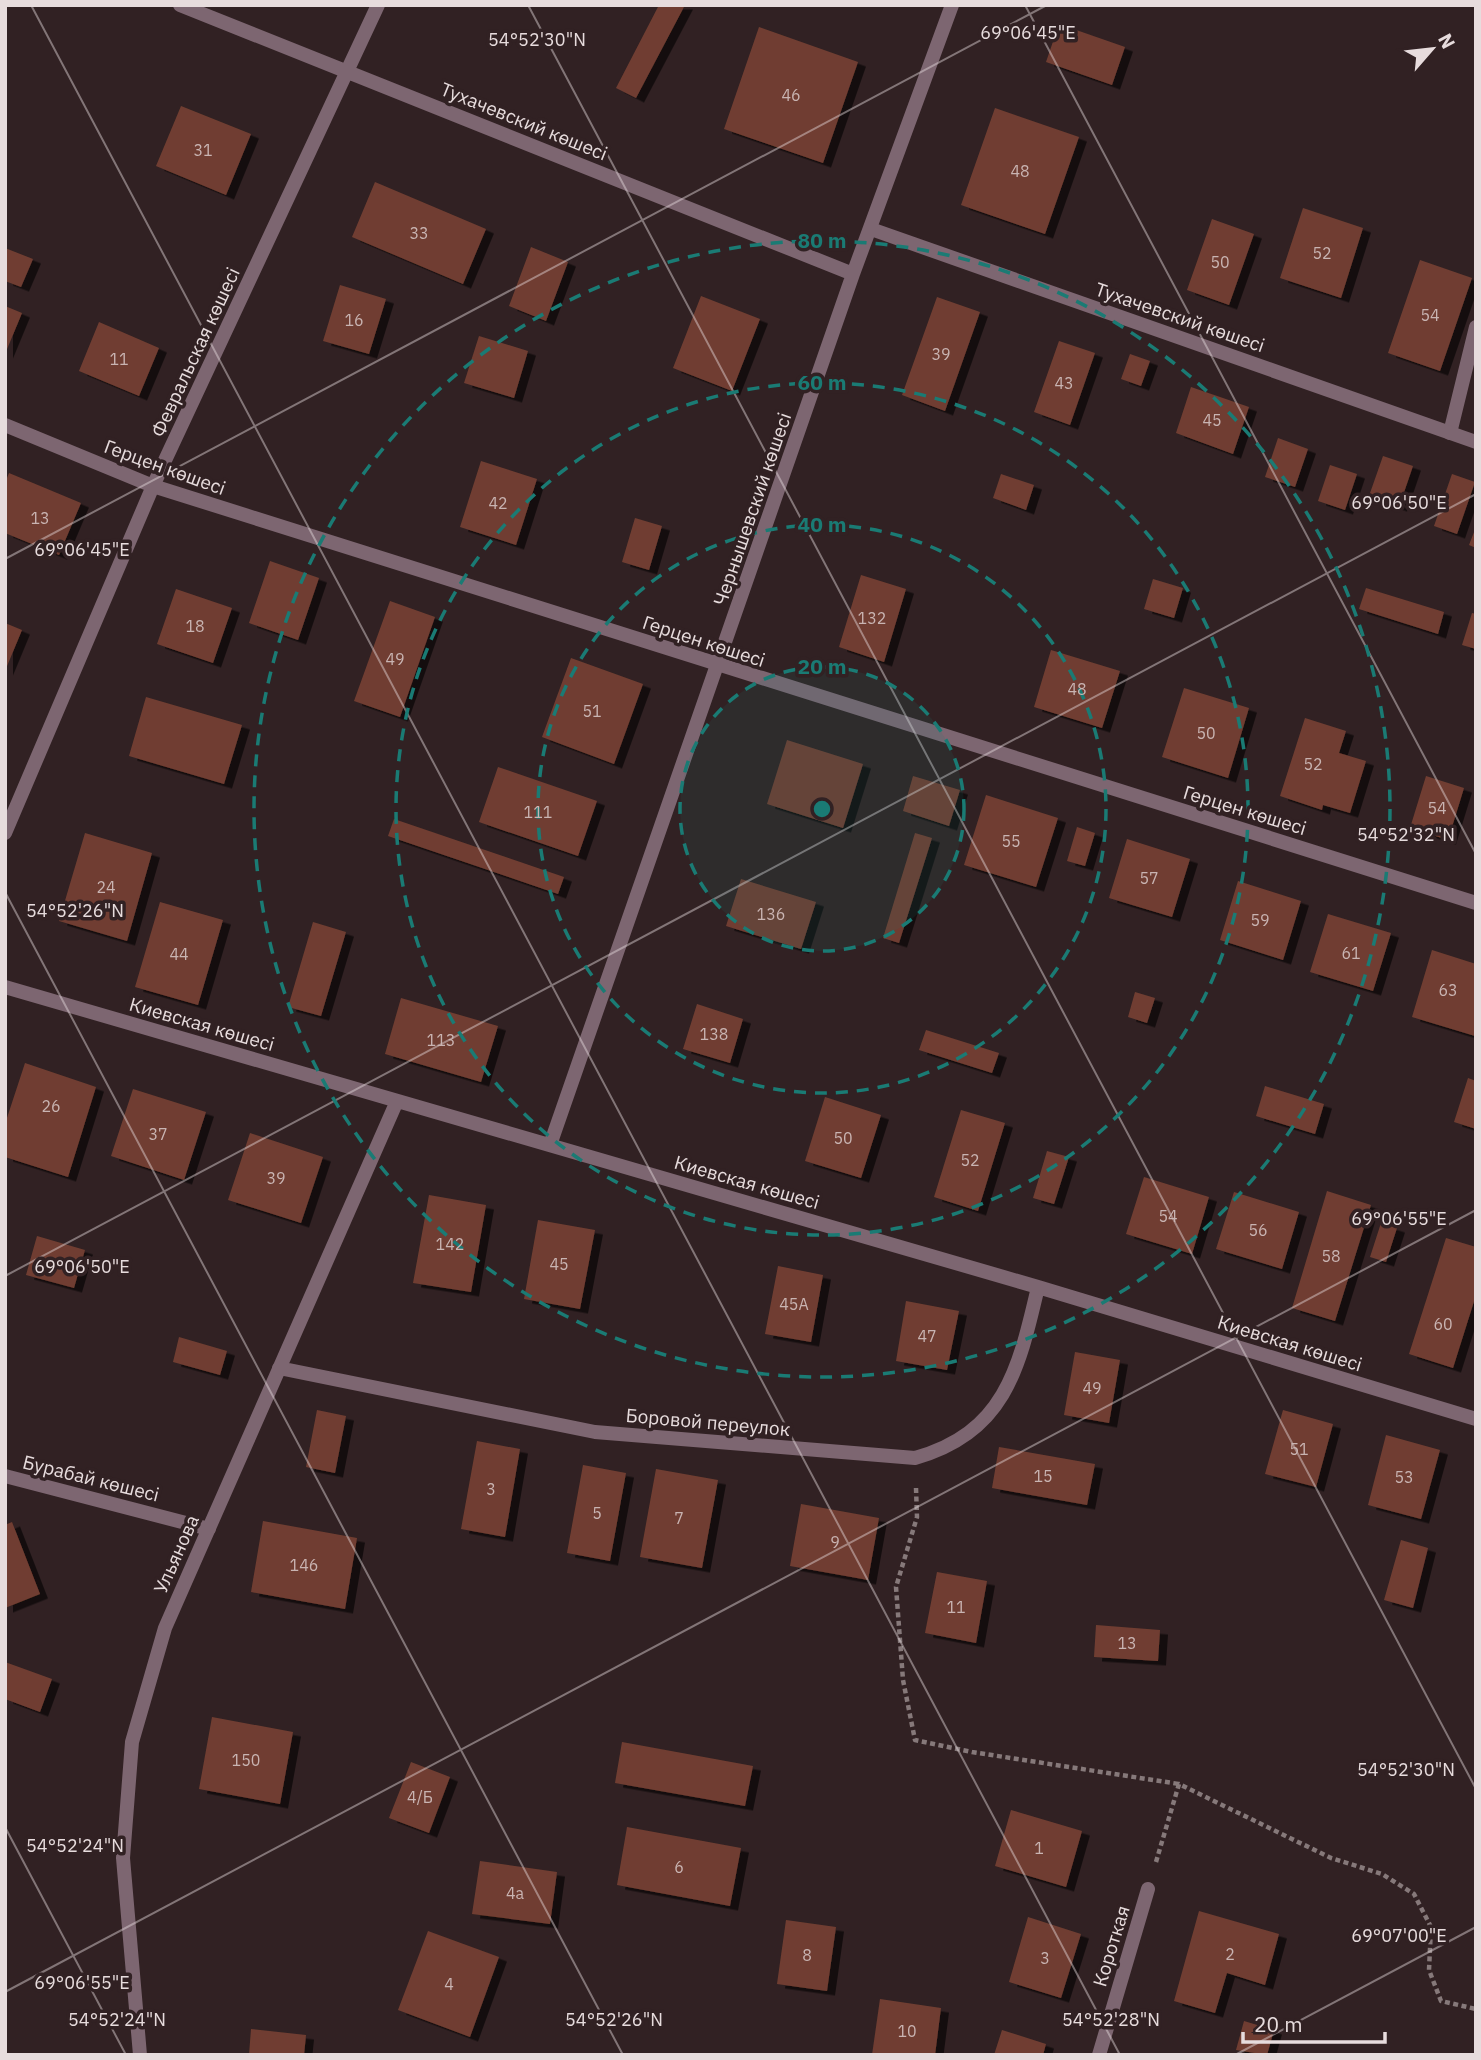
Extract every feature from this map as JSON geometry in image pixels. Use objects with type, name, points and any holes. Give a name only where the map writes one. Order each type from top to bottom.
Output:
[{"type":"street","name":"Тухачевский көшесі","points":[[180,5],[853,274]]},
{"type":"street","name":"Февральская көшесі","points":[[5,833],[153,486],[378,5]]},
{"type":"street","name":"Чернышевский көшесі","points":[[550,1145],[719,666],[853,274],[953,5]]},
{"type":"street","name":"Тухачевский көшесі","points":[[871,229],[1476,442]]},
{"type":"street","points":[[1450,433],[1476,327]]},
{"type":"street","name":"Герцен көшесі","points":[[5,425],[153,486],[1476,903]]},
{"type":"street","name":"Киевская көшесі","points":[[5,987],[1038,1287],[1476,1419]]},
{"type":"street","name":"Ульянова","points":[[140,2055],[123,1858],[132,1742],[165,1628],[397,1101]]},
{"type":"street","name":"Боровой переулок","points":[[279,1368],[595,1432],[915,1458],[942,1450],[966,1436],[989,1413],[1010,1384],[1022,1356],[1038,1287]]},
{"type":"street","name":"Бурабай көшесі","points":[[5,1476],[209,1529]]},
{"type":"street","name":"Короткая","points":[[1099,2055],[1148,1889]]},
{"type":"path","points":[[915,1458],[917,1517],[896,1587],[904,1680],[915,1740],[972,1752],[1179,1784],[1331,1858],[1381,1874],[1414,1894],[1431,1927],[1429,1970],[1441,2001],[1476,2009]]},
{"type":"path","points":[[1148,1889],[1179,1784]]},
{"type":"building","points":[[659,5],[685,5],[636,98],[616,88]]},
{"type":"building","points":[[1059,24],[1125,47],[1112,85],[1046,62]]},
{"type":"building","points":[[759,27],[858,62],[823,163],[724,129]]},
{"type":"building","points":[[181,106],[251,134],[226,195],[156,166]]},
{"type":"building","points":[[995,108],[1079,137],[1045,234],[961,205]]},
{"type":"building","points":[[375,182],[486,229],[463,284],[352,237]]},
{"type":"building","points":[[1303,208],[1363,228],[1341,298],[1280,278]]},
{"type":"building","points":[[1212,219],[1254,234],[1229,305],[1187,290]]},
{"type":"building","points":[[531,247],[568,262],[546,321],[509,306]]},
{"type":"building","points":[[5,248],[33,259],[21,287],[5,281]]},
{"type":"building","points":[[1420,260],[1472,278],[1440,371],[1388,353]]},
{"type":"building","points":[[340,285],[386,299],[369,354],[323,341]]},
{"type":"building","points":[[701,296],[760,319],[732,391],[673,368]]},
{"type":"building","points":[[937,297],[980,312],[945,411],[902,395]]},
{"type":"building","points":[[5,306],[22,313],[5,354]]},
{"type":"building","points":[[99,322],[159,348],[139,396],[79,371]]},
{"type":"building","points":[[479,336],[528,351],[514,398],[464,383]]},
{"type":"building","points":[[1059,341],[1095,353],[1070,425],[1034,412]]},
{"type":"building","points":[[1130,354],[1150,361],[1141,386],[1121,379]]},
{"type":"building","points":[[1191,387],[1249,407],[1233,454],[1176,433]]},
{"type":"building","points":[[1278,438],[1308,449],[1295,487],[1265,477]]},
{"type":"building","points":[[1383,456],[1413,466],[1399,507],[1369,496]]},
{"type":"building","points":[[481,461],[537,479],[516,545],[460,527]]},
{"type":"building","points":[[1330,465],[1357,474],[1345,510],[1318,501]]},
{"type":"building","points":[[9,473],[81,503],[59,555],[5,533],[5,483]]},
{"type":"building","points":[[1001,474],[1034,485],[1026,510],[993,498]]},
{"type":"building","points":[[1452,474],[1475,482],[1457,534],[1434,526]]},
{"type":"building","points":[[635,518],[662,526],[649,570],[622,562]]},
{"type":"building","points":[[1476,527],[1476,548],[1469,545]]},
{"type":"building","points":[[270,561],[319,578],[298,640],[249,623]]},
{"type":"building","points":[[861,575],[906,589],[884,662],[839,647]]},
{"type":"building","points":[[1153,579],[1183,588],[1174,618],[1144,609]]},
{"type":"building","points":[[1366,588],[1444,612],[1438,634],[1359,609]]},
{"type":"building","points":[[176,589],[232,608],[213,663],[157,644]]},
{"type":"building","points":[[390,601],[435,617],[400,717],[354,701]]},
{"type":"building","points":[[1472,613],[1476,614],[1476,649],[1462,645]]},
{"type":"building","points":[[5,623],[22,630],[5,671]]},
{"type":"building","points":[[1051,650],[1120,671],[1102,728],[1034,707]]},
{"type":"building","points":[[571,658],[643,684],[614,764],[542,737]]},
{"type":"building","points":[[1184,688],[1249,708],[1228,778],[1162,757]]},
{"type":"building","points":[[146,697],[242,725],[224,784],[129,756]]},
{"type":"building","points":[[1305,718],[1346,731],[1339,753],[1366,761],[1350,813],[1323,805],[1322,810],[1280,796]]},
{"type":"building","points":[[787,740],[863,764],[843,828],[767,804]]},
{"type":"building","points":[[498,767],[597,801],[578,856],[479,822]]},
{"type":"building","points":[[913,776],[960,790],[949,826],[903,811]]},
{"type":"building","points":[[1426,776],[1464,788],[1448,840],[1410,828]]},
{"type":"building","points":[[986,795],[1058,818],[1036,887],[964,865]]},
{"type":"building","points":[[394,819],[564,877],[558,894],[388,836]]},
{"type":"building","points":[[1077,827],[1095,833],[1085,866],[1067,861]]},
{"type":"building","points":[[85,833],[152,853],[127,941],[59,921]]},
{"type":"building","points":[[915,833],[932,838],[899,943],[883,938]]},
{"type":"building","points":[[1127,839],[1190,859],[1172,917],[1109,898]]},
{"type":"building","points":[[741,879],[816,902],[801,949],[726,926]]},
{"type":"building","points":[[1238,881],[1301,901],[1283,960],[1220,940]]},
{"type":"building","points":[[160,902],[223,920],[198,1005],[135,987]]},
{"type":"building","points":[[1328,914],[1391,933],[1373,991],[1310,972]]},
{"type":"building","points":[[313,922],[346,932],[321,1016],[288,1007]]},
{"type":"building","points":[[1432,950],[1476,964],[1475,1036],[1412,1017]]},
{"type":"building","points":[[1135,992],[1155,998],[1147,1023],[1128,1017]]},
{"type":"building","points":[[401,998],[498,1026],[481,1082],[385,1054]]},
{"type":"building","points":[[697,1004],[743,1019],[730,1063],[683,1049]]},
{"type":"building","points":[[926,1030],[999,1053],[992,1073],[919,1050]]},
{"type":"building","points":[[25,1063],[96,1087],[68,1177],[5,1157],[5,1124]]},
{"type":"building","points":[[1468,1078],[1476,1081],[1476,1129],[1454,1122]]},
{"type":"building","points":[[1265,1086],[1324,1104],[1315,1134],[1256,1116]]},
{"type":"building","points":[[133,1089],[206,1112],[184,1180],[111,1156]]},
{"type":"building","points":[[825,1097],[881,1115],[861,1178],[805,1161]]},
{"type":"building","points":[[961,1110],[1005,1123],[978,1211],[934,1197]]},
{"type":"building","points":[[250,1133],[323,1157],[301,1223],[228,1200]]},
{"type":"building","points":[[1047,1151],[1069,1157],[1054,1204],[1033,1198]]},
{"type":"building","points":[[1144,1177],[1209,1197],[1192,1254],[1126,1234]]},
{"type":"building","points":[[1327,1191],[1371,1205],[1335,1321],[1292,1308]]},
{"type":"building","points":[[1234,1192],[1299,1212],[1282,1269],[1216,1249]]},
{"type":"building","points":[[429,1195],[486,1205],[471,1292],[413,1283]]},
{"type":"building","points":[[538,1220],[595,1230],[580,1309],[524,1299]]},
{"type":"building","points":[[1381,1223],[1397,1228],[1386,1262],[1370,1257]]},
{"type":"building","points":[[37,1236],[85,1250],[74,1288],[26,1275]]},
{"type":"building","points":[[1446,1238],[1476,1247],[1476,1295],[1453,1368],[1409,1354]]},
{"type":"building","points":[[778,1266],[823,1275],[811,1342],[765,1334]]},
{"type":"building","points":[[906,1301],[959,1311],[947,1370],[896,1361]]},
{"type":"building","points":[[179,1337],[227,1351],[220,1375],[173,1362]]},
{"type":"building","points":[[1075,1352],[1120,1360],[1109,1423],[1064,1415]]},
{"type":"building","points":[[317,1410],[346,1416],[335,1473],[306,1467]]},
{"type":"building","points":[[1283,1410],[1333,1424],[1316,1487],[1265,1474]]},
{"type":"building","points":[[1386,1435],[1440,1450],[1421,1519],[1368,1505]]},
{"type":"building","points":[[477,1441],[520,1449],[505,1537],[461,1529]]},
{"type":"building","points":[[999,1447],[1095,1464],[1087,1505],[992,1488]]},
{"type":"building","points":[[583,1465],[626,1473],[610,1561],[567,1553]]},
{"type":"building","points":[[656,1469],[718,1480],[702,1568],[640,1557]]},
{"type":"building","points":[[801,1504],[879,1518],[868,1580],[790,1566]]},
{"type":"building","points":[[263,1521],[357,1538],[345,1609],[251,1592]]},
{"type":"building","points":[[12,1522],[40,1594],[5,1608],[5,1525]]},
{"type":"building","points":[[1401,1540],[1428,1548],[1413,1608],[1384,1600]]},
{"type":"building","points":[[937,1572],[987,1581],[976,1643],[925,1633]]},
{"type":"building","points":[[1096,1625],[1160,1630],[1158,1661],[1094,1657]]},
{"type":"building","points":[[5,1662],[52,1679],[40,1712],[5,1699]]},
{"type":"building","points":[[212,1717],[293,1732],[280,1804],[199,1789]]},
{"type":"building","points":[[622,1742],[753,1766],[745,1806],[615,1783]]},
{"type":"building","points":[[411,1762],[450,1777],[429,1833],[389,1818]]},
{"type":"building","points":[[1011,1810],[1082,1831],[1066,1887],[995,1866]]},
{"type":"building","points":[[627,1827],[741,1848],[730,1906],[617,1885]]},
{"type":"building","points":[[480,1861],[557,1872],[550,1924],[472,1914]]},
{"type":"building","points":[[1199,1911],[1279,1934],[1265,1985],[1227,1973],[1215,2013],[1174,2001]]},
{"type":"building","points":[[1028,1917],[1081,1934],[1061,1998],[1009,1982]]},
{"type":"building","points":[[786,1920],[836,1927],[827,1991],[777,1984]]},
{"type":"building","points":[[428,1931],[499,1957],[470,2037],[398,2010]]},
{"type":"building","points":[[880,1999],[941,2008],[935,2055],[872,2055]]},
{"type":"building","points":[[1244,2021],[1274,2030],[1267,2055],[1236,2050]]},
{"type":"building","points":[[251,2029],[306,2035],[304,2055],[249,2055]]},
{"type":"building","points":[[1002,2030],[1046,2044],[1043,2055],[994,2055]]}]
